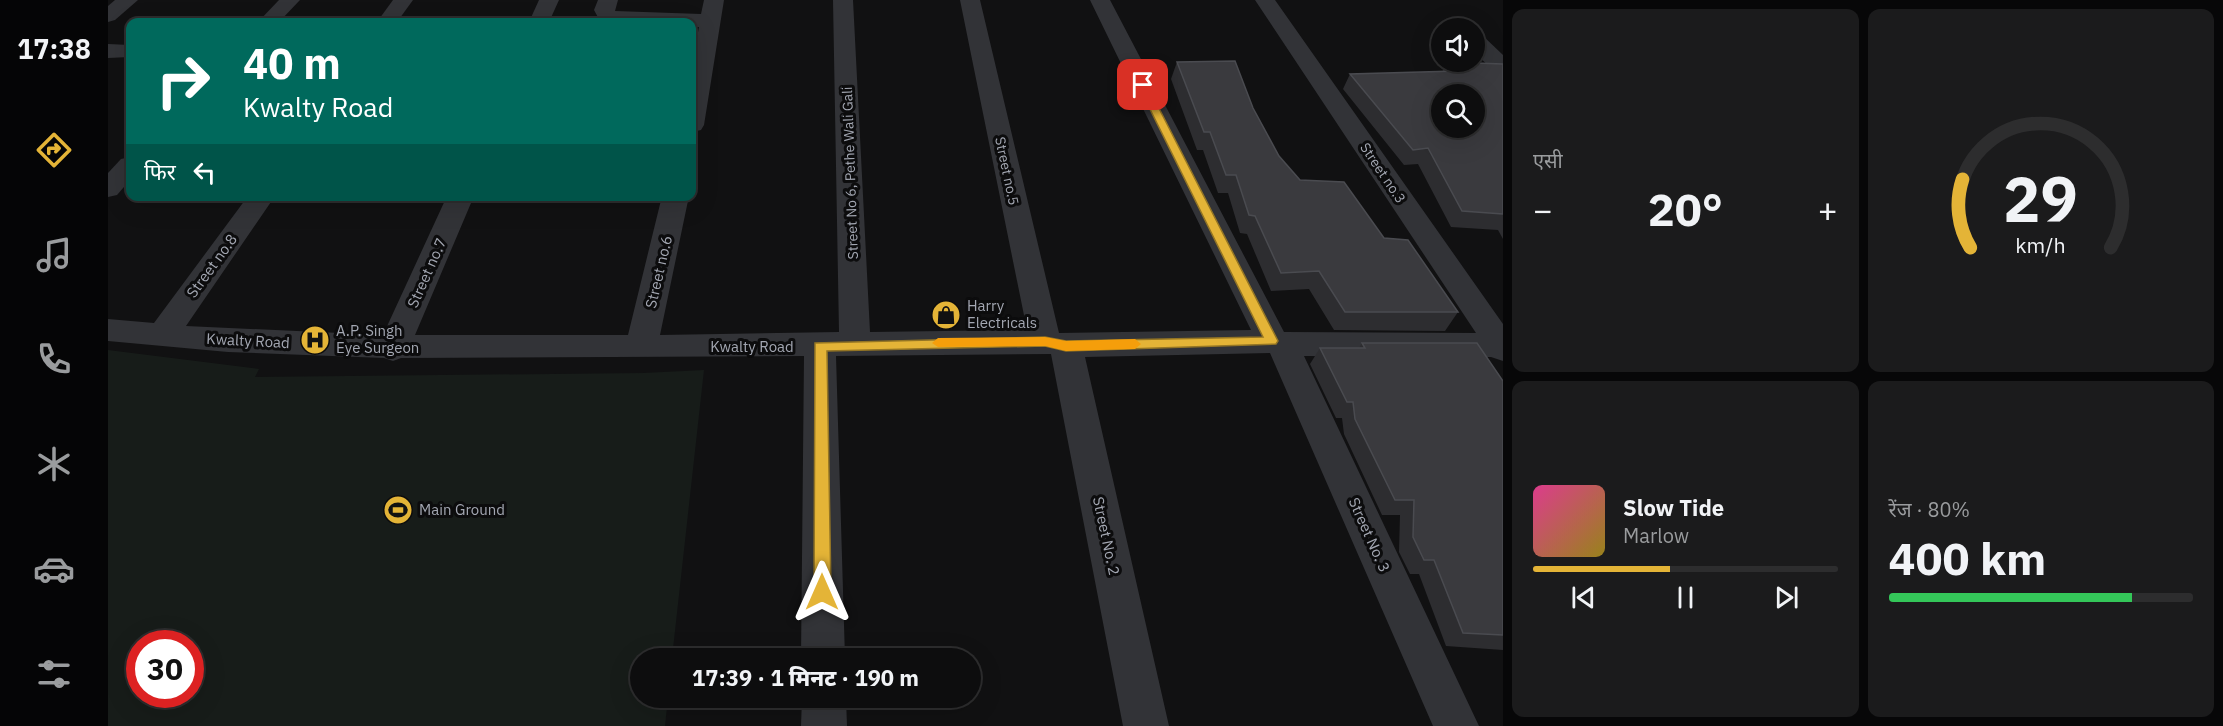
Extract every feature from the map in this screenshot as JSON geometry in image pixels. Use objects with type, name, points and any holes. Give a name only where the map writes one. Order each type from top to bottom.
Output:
[{"type":"street","points":[[108,16],[129,0]]},
{"type":"street","points":[[272,18],[290,0]]},
{"type":"street","points":[[390,18],[403,0]]},
{"type":"street","points":[[541,18],[549,0]]},
{"type":"street","points":[[608,0],[604,10],[607,17],[712,10],[696,102]]},
{"type":"street","name":"Street No 6, Pethe Wali Gali","points":[[823,648],[838,346],[843,0]]},
{"type":"street","name":"Street no.5","points":[[970,0],[1055,344]]},
{"type":"street","name":"Street No. 3","points":[[1100,0],[1277,342],[1456,726]]},
{"type":"street","name":"Street no.3","points":[[1265,0],[1502,346]]},
{"type":"street","points":[[1485,50],[1503,67]]},
{"type":"street","points":[[108,51],[126,51]]},
{"type":"street","points":[[108,189],[126,169]]},
{"type":"street","name":"Street no.8","points":[[162,336],[258,201]]},
{"type":"street","name":"Street no.7","points":[[393,349],[459,201]]},
{"type":"street","name":"Street no.6","points":[[641,347],[675,201]]},
{"type":"street","name":"Kwalty Road","points":[[108,330],[162,336],[393,349],[1277,342],[1502,346]]},
{"type":"street","name":"Street No. 2","points":[[1055,344],[1146,726]]},
{"type":"street","points":[[824,708],[824,726]]},
{"type":"shaded area","name":"Main Ground","points":[[108,350],[259,369],[255,377],[643,373],[704,370],[673,648],[630,648],[630,708],[667,708],[665,726],[108,726]]},
{"type":"building","points":[[1235,61],[1253,108],[1279,156],[1300,180],[1344,182],[1384,238],[1408,240],[1458,312],[1345,312],[1319,271],[1281,273],[1255,216],[1249,215],[1236,175],[1226,175],[1210,132],[1204,132],[1177,62]]},
{"type":"building","points":[[1485,63],[1503,64],[1503,214],[1462,211],[1428,148],[1413,150],[1350,74],[1485,72]]},
{"type":"building","points":[[1362,343],[1477,343],[1503,381],[1503,635],[1463,633],[1434,560],[1424,560],[1413,537],[1414,500],[1395,500],[1355,419],[1353,402],[1347,402],[1320,348],[1365,348]]},
{"type":"slow traffic","points":[[938,343],[1045,341],[1066,346],[1135,344]]},
{"type":"place","name":"Harry Electricals","points":[[946,315]]},
{"type":"place","name":"A.P. Singh Eye Surgeon","points":[[315,340]]},
{"type":"place","name":"Main Ground","points":[[398,510]]},
{"type":"route","points":[[822,592],[820,346],[1045,341],[1066,346],[1272,341],[1143,85]]}]
